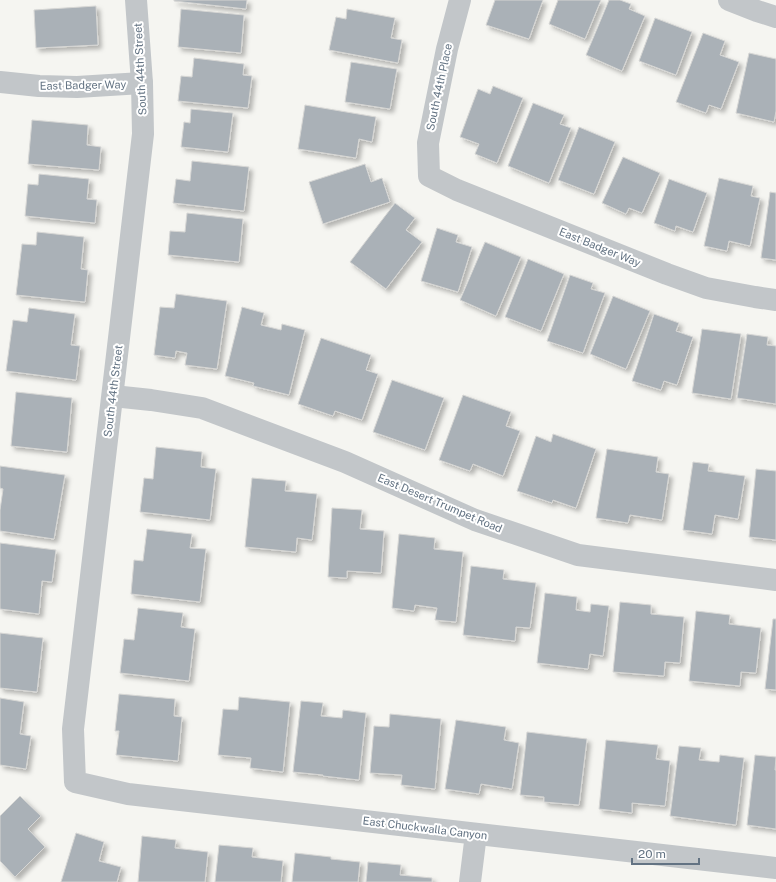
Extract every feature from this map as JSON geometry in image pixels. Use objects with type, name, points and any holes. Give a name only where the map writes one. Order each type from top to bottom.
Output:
[{"type":"street","name":"South 44th Street","points":[[75,782],[73,729],[144,134],[136,0]]},
{"type":"street","name":"South 44th Place","points":[[429,176],[428,143],[447,49],[460,0]]},
{"type":"street","points":[[729,0],[776,17]]},
{"type":"street","name":"East Badger Way","points":[[0,82],[39,86],[77,87],[142,84]]},
{"type":"street","name":"East Badger Way","points":[[429,176],[667,274],[706,288],[755,298],[776,300]]},
{"type":"street","name":"East Desert Trumpet Road","points":[[113,396],[202,408],[345,462],[475,520],[578,555],[776,580]]},
{"type":"street","name":"East Chuckwalla Canyon","points":[[75,782],[128,794],[776,868]]},
{"type":"street","points":[[470,882],[476,834]]},
{"type":"building","points":[[174,0],[247,0],[246,9]]},
{"type":"building","points":[[495,0],[543,0],[529,39],[486,25]]},
{"type":"building","points":[[558,0],[601,0],[585,39],[549,24]]},
{"type":"building","points":[[609,0],[620,0],[631,4],[629,9],[645,16],[622,71],[586,55]]},
{"type":"building","points":[[96,6],[98,45],[36,48],[34,10]]},
{"type":"building","points":[[181,9],[244,15],[241,53],[178,47]]},
{"type":"building","points":[[347,9],[395,18],[391,38],[402,40],[398,63],[329,50],[336,17],[346,19]]},
{"type":"building","points":[[655,18],[692,32],[676,75],[639,61]]},
{"type":"building","points":[[703,33],[725,41],[720,55],[739,62],[721,109],[709,105],[706,113],[676,102]]},
{"type":"building","points":[[749,53],[776,59],[776,111],[774,122],[736,113]]},
{"type":"building","points":[[194,58],[244,64],[243,75],[252,76],[248,108],[178,101],[181,76],[192,77]]},
{"type":"building","points":[[351,62],[397,69],[390,109],[345,102]]},
{"type":"building","points":[[493,86],[523,98],[497,163],[475,154],[479,144],[460,137],[478,89],[490,94]]},
{"type":"building","points":[[533,103],[564,115],[560,124],[571,128],[549,183],[508,166]]},
{"type":"building","points":[[305,105],[376,117],[372,142],[359,139],[356,158],[298,149]]},
{"type":"building","points":[[191,109],[233,113],[228,152],[181,147],[184,122],[190,123]]},
{"type":"building","points":[[32,120],[88,125],[87,145],[101,147],[99,170],[28,164]]},
{"type":"building","points":[[579,127],[615,142],[594,194],[558,180]]},
{"type":"building","points":[[623,157],[660,173],[642,213],[629,208],[626,214],[602,203]]},
{"type":"building","points":[[192,161],[249,167],[244,211],[173,203],[176,179],[190,181]]},
{"type":"building","points":[[365,164],[371,182],[382,178],[390,202],[323,224],[309,182]]},
{"type":"building","points":[[39,174],[89,179],[87,199],[97,200],[95,223],[25,216],[28,184],[38,185]]},
{"type":"building","points":[[719,178],[753,186],[751,196],[760,198],[750,246],[729,241],[727,251],[704,246]]},
{"type":"building","points":[[669,179],[707,193],[693,232],[676,226],[675,231],[654,223]]},
{"type":"building","points":[[770,192],[776,193],[776,260],[761,258]]},
{"type":"building","points":[[395,203],[415,218],[406,230],[422,242],[386,289],[350,262]]},
{"type":"building","points":[[187,213],[243,219],[239,262],[168,255],[170,231],[185,232]]},
{"type":"building","points":[[437,228],[458,235],[456,242],[472,247],[458,292],[421,281]]},
{"type":"building","points":[[37,232],[84,237],[81,269],[88,270],[85,302],[16,295],[22,244],[36,245]]},
{"type":"building","points":[[485,242],[521,257],[496,316],[460,300]]},
{"type":"building","points":[[528,259],[564,274],[541,331],[505,317]]},
{"type":"building","points":[[570,275],[593,283],[591,289],[605,293],[583,353],[547,341]]},
{"type":"building","points":[[176,294],[227,301],[217,369],[185,365],[187,353],[176,351],[175,358],[154,355],[160,307],[174,308]]},
{"type":"building","points":[[613,296],[650,311],[626,369],[590,354]]},
{"type":"building","points":[[242,307],[264,313],[261,325],[281,330],[282,324],[305,330],[289,395],[253,386],[254,383],[225,376]]},
{"type":"building","points":[[29,308],[75,314],[71,345],[80,346],[76,380],[6,371],[13,320],[27,322]]},
{"type":"building","points":[[654,314],[679,323],[676,331],[693,337],[677,385],[664,381],[661,390],[632,381]]},
{"type":"building","points":[[702,329],[741,334],[731,399],[692,393]]},
{"type":"building","points":[[747,334],[768,337],[767,345],[776,346],[776,404],[737,398]]},
{"type":"building","points":[[321,338],[371,355],[366,370],[378,374],[362,420],[335,411],[333,416],[298,404]]},
{"type":"building","points":[[392,380],[444,398],[425,450],[373,432]]},
{"type":"building","points":[[16,392],[72,398],[67,452],[11,446]]},
{"type":"building","points":[[463,395],[511,412],[506,426],[520,431],[503,476],[473,464],[470,471],[439,460]]},
{"type":"building","points":[[553,434],[596,449],[576,508],[553,500],[552,503],[517,491],[536,436],[551,442]]},
{"type":"building","points":[[156,447],[202,452],[201,467],[216,469],[210,520],[140,512],[144,478],[153,479]]},
{"type":"building","points":[[607,449],[658,457],[656,472],[669,474],[662,520],[630,515],[628,523],[596,518]]},
{"type":"building","points":[[693,462],[709,464],[708,471],[745,476],[738,519],[715,515],[712,534],[683,530]]},
{"type":"building","points":[[0,466],[65,475],[54,539],[0,531],[0,510],[3,489],[0,488]]},
{"type":"building","points":[[756,469],[776,471],[776,540],[749,537]]},
{"type":"building","points":[[252,478],[286,481],[285,491],[317,494],[312,540],[297,538],[296,552],[245,547]]},
{"type":"building","points":[[332,508],[362,510],[360,529],[384,531],[381,573],[347,571],[347,578],[328,577]]},
{"type":"building","points":[[147,529],[192,534],[190,548],[206,549],[200,602],[131,594],[134,560],[143,561]]},
{"type":"building","points":[[399,534],[435,538],[434,549],[463,552],[456,622],[435,620],[437,608],[415,605],[414,611],[392,608]]},
{"type":"building","points":[[0,543],[56,550],[52,582],[42,581],[39,614],[0,609]]},
{"type":"building","points":[[471,566],[504,570],[503,579],[536,583],[530,628],[516,627],[515,641],[463,635]]},
{"type":"building","points":[[545,593],[577,597],[576,610],[590,612],[591,604],[609,606],[603,656],[590,654],[588,669],[537,663]]},
{"type":"building","points":[[620,602],[651,605],[651,614],[684,617],[680,663],[665,662],[664,676],[613,672]]},
{"type":"building","points":[[138,608],[183,613],[181,627],[195,629],[189,681],[120,673],[124,639],[134,640]]},
{"type":"building","points":[[696,611],[730,615],[729,624],[761,628],[756,673],[741,672],[740,686],[689,681]]},
{"type":"building","points":[[773,619],[776,619],[776,690],[765,689]]},
{"type":"building","points":[[0,633],[43,638],[37,692],[0,688]]},
{"type":"building","points":[[119,694],[175,699],[174,716],[182,717],[178,761],[116,755],[119,731],[115,731]]},
{"type":"building","points":[[239,697],[290,702],[283,772],[250,768],[251,758],[218,755],[223,709],[238,710]]},
{"type":"building","points":[[0,698],[24,702],[20,734],[31,736],[26,769],[0,765]]},
{"type":"building","points":[[301,701],[323,703],[321,716],[342,718],[343,710],[366,713],[359,780],[293,772]]},
{"type":"building","points":[[390,714],[441,719],[435,789],[401,785],[402,775],[370,773],[374,726],[389,727]]},
{"type":"building","points":[[456,720],[506,727],[504,740],[519,743],[512,789],[481,784],[479,794],[445,789]]},
{"type":"building","points":[[527,732],[587,739],[579,805],[544,802],[544,797],[520,795]]},
{"type":"building","points":[[606,740],[658,745],[656,759],[670,761],[665,806],[632,803],[632,813],[599,809]]},
{"type":"building","points":[[679,746],[701,748],[699,760],[719,762],[720,755],[744,758],[736,825],[670,816]]},
{"type":"building","points":[[755,755],[776,757],[776,829],[747,825]]},
{"type":"building","points":[[20,796],[41,816],[28,829],[45,847],[15,877],[0,861],[0,816]]},
{"type":"building","points":[[76,833],[104,842],[99,861],[121,867],[117,882],[61,882]]},
{"type":"building","points":[[142,836],[176,840],[175,848],[208,852],[205,882],[138,882]]},
{"type":"building","points":[[219,845],[253,848],[252,857],[283,861],[281,882],[215,882]]},
{"type":"building","points":[[295,853],[360,862],[358,882],[292,882]]},
{"type":"building","points":[[368,862],[401,865],[400,875],[432,878],[432,882],[366,882]]}]
